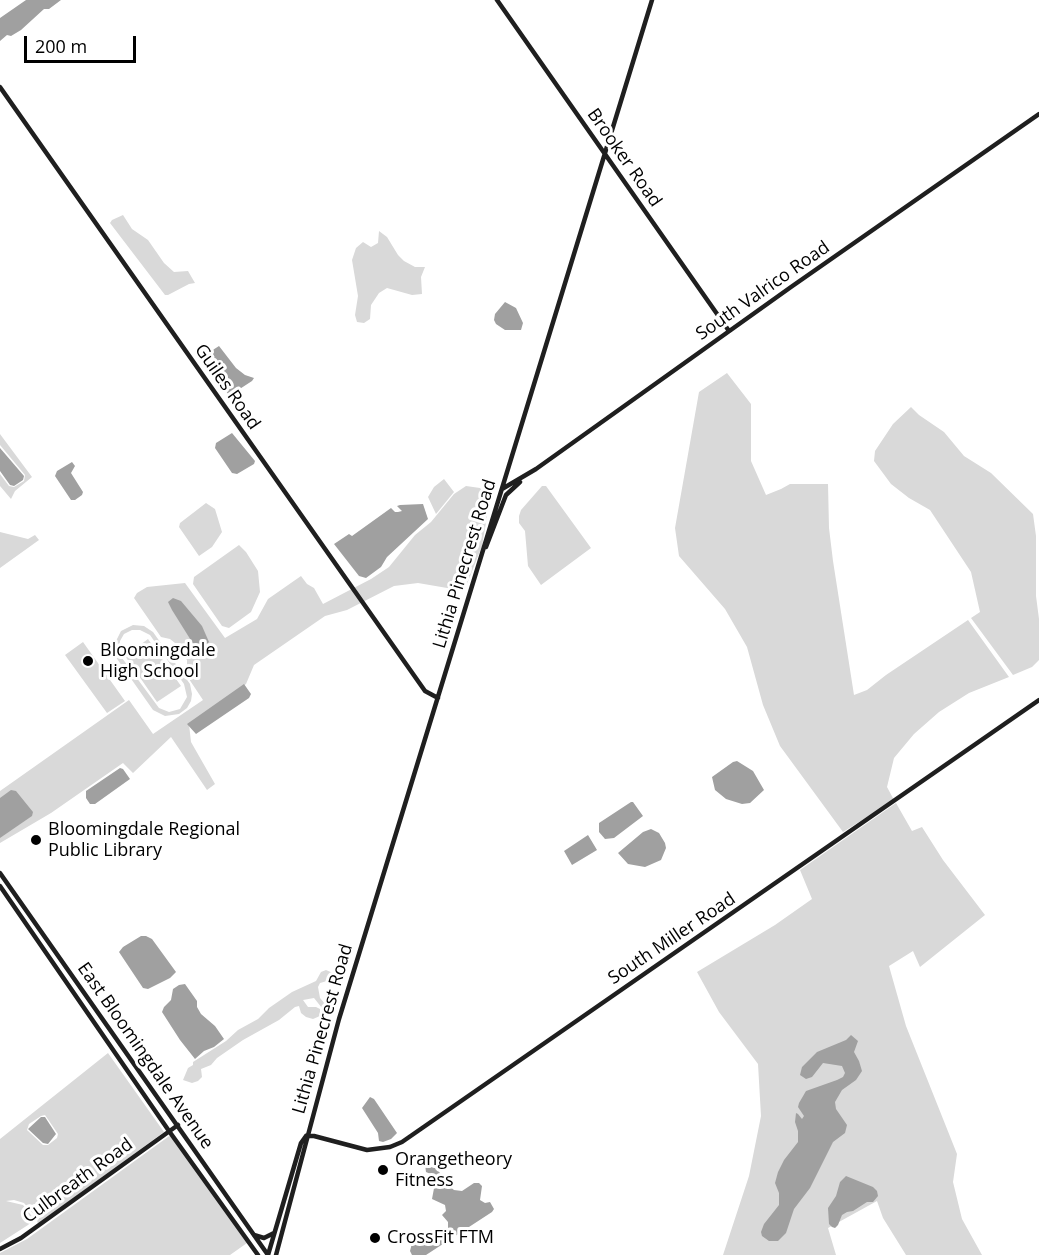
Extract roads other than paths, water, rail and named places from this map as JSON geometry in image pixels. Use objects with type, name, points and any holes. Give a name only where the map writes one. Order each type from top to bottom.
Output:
[{"type":"street","name":"Brooker Road","points":[[497,0],[729,331]]},
{"type":"street","name":"Lithia Pinecrest Road","points":[[268,1255],[483,552],[504,491],[652,0]]},
{"type":"street","name":"Guiles Road","points":[[0,87],[425,691],[438,698]]},
{"type":"street","name":"South Valrico Road","points":[[504,491],[1039,114]]},
{"type":"street","name":"South Miller Road","points":[[306,1136],[367,1150],[390,1147],[408,1139],[1039,700]]},
{"type":"street","name":"East Bloomingdale Avenue","points":[[0,873],[268,1255]]},
{"type":"street","name":"East Bloomingdale Avenue","points":[[0,886],[169,1131],[258,1255]]},
{"type":"street","name":"Culbreath Road","points":[[0,1250],[21,1238],[178,1125]]},
{"type":"street","name":"Lithia Pinecrest Road","points":[[276,1255],[307,1145],[306,1136]]},
{"type":"street","points":[[254,1235],[264,1238],[275,1232]]},
{"type":"place","name":"Bloomingdale High School","points":[[88,661]]},
{"type":"place","name":"Bloomingdale Regional Public Library","points":[[36,840]]},
{"type":"place","name":"Orangetheory Fitness","points":[[383,1170]]},
{"type":"place","name":"CrossFit FTM","points":[[375,1238]]}]
